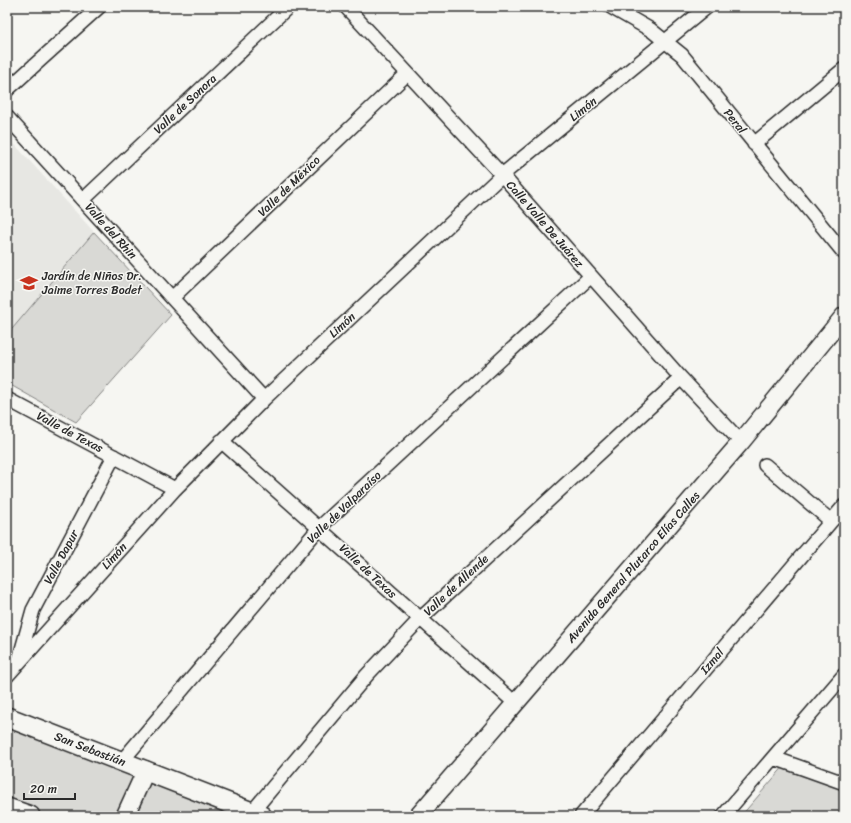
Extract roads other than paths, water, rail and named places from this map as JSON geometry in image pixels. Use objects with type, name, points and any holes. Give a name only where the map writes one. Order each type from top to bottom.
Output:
[{"type":"main road","name":"San Sebastián","points":[[7,717],[257,814]]},
{"type":"main road","points":[[7,808],[30,816]]},
{"type":"street","points":[[7,90],[99,7]]},
{"type":"street","name":"Valle de Sonora","points":[[83,200],[288,7]]},
{"type":"street","name":"Calle Valle De Juárez","points":[[346,7],[406,74],[502,175],[681,378],[741,442]]},
{"type":"street","name":"Peral","points":[[610,7],[638,21],[666,40],[686,60],[844,253]]},
{"type":"street","name":"Limón","points":[[7,676],[175,488],[264,399],[502,175],[708,7]]},
{"type":"street","points":[[754,144],[844,69]]},
{"type":"street","name":"Valle de México","points":[[172,298],[406,74]]},
{"type":"street","name":"Valle del Rhin","points":[[7,117],[264,399]]},
{"type":"street","name":"Valle de Valparaíso","points":[[122,761],[320,527],[591,276]]},
{"type":"street","name":"Avenida General Plutarco Elías Calles","points":[[418,816],[741,442],[844,316]]},
{"type":"street","name":"Valle de Allende","points":[[257,814],[367,676],[420,619],[681,378]]},
{"type":"street","name":"Valle de Texas","points":[[7,399],[175,488]]},
{"type":"street","name":"Valle de Texas","points":[[221,441],[320,527],[420,619],[515,703]]},
{"type":"street","name":"Valle Dapur","points":[[19,662],[33,610],[114,456]]},
{"type":"street","points":[[765,465],[831,521]]},
{"type":"street","name":"Izmal","points":[[581,816],[844,506]]},
{"type":"street","points":[[723,816],[844,675]]},
{"type":"street","points":[[774,758],[844,783]]},
{"type":"street","points":[[125,816],[146,770]]},
{"type":"place","name":"Jardín de Niños Dr. Jaime Torres Bodet","points":[[29,283]]}]
